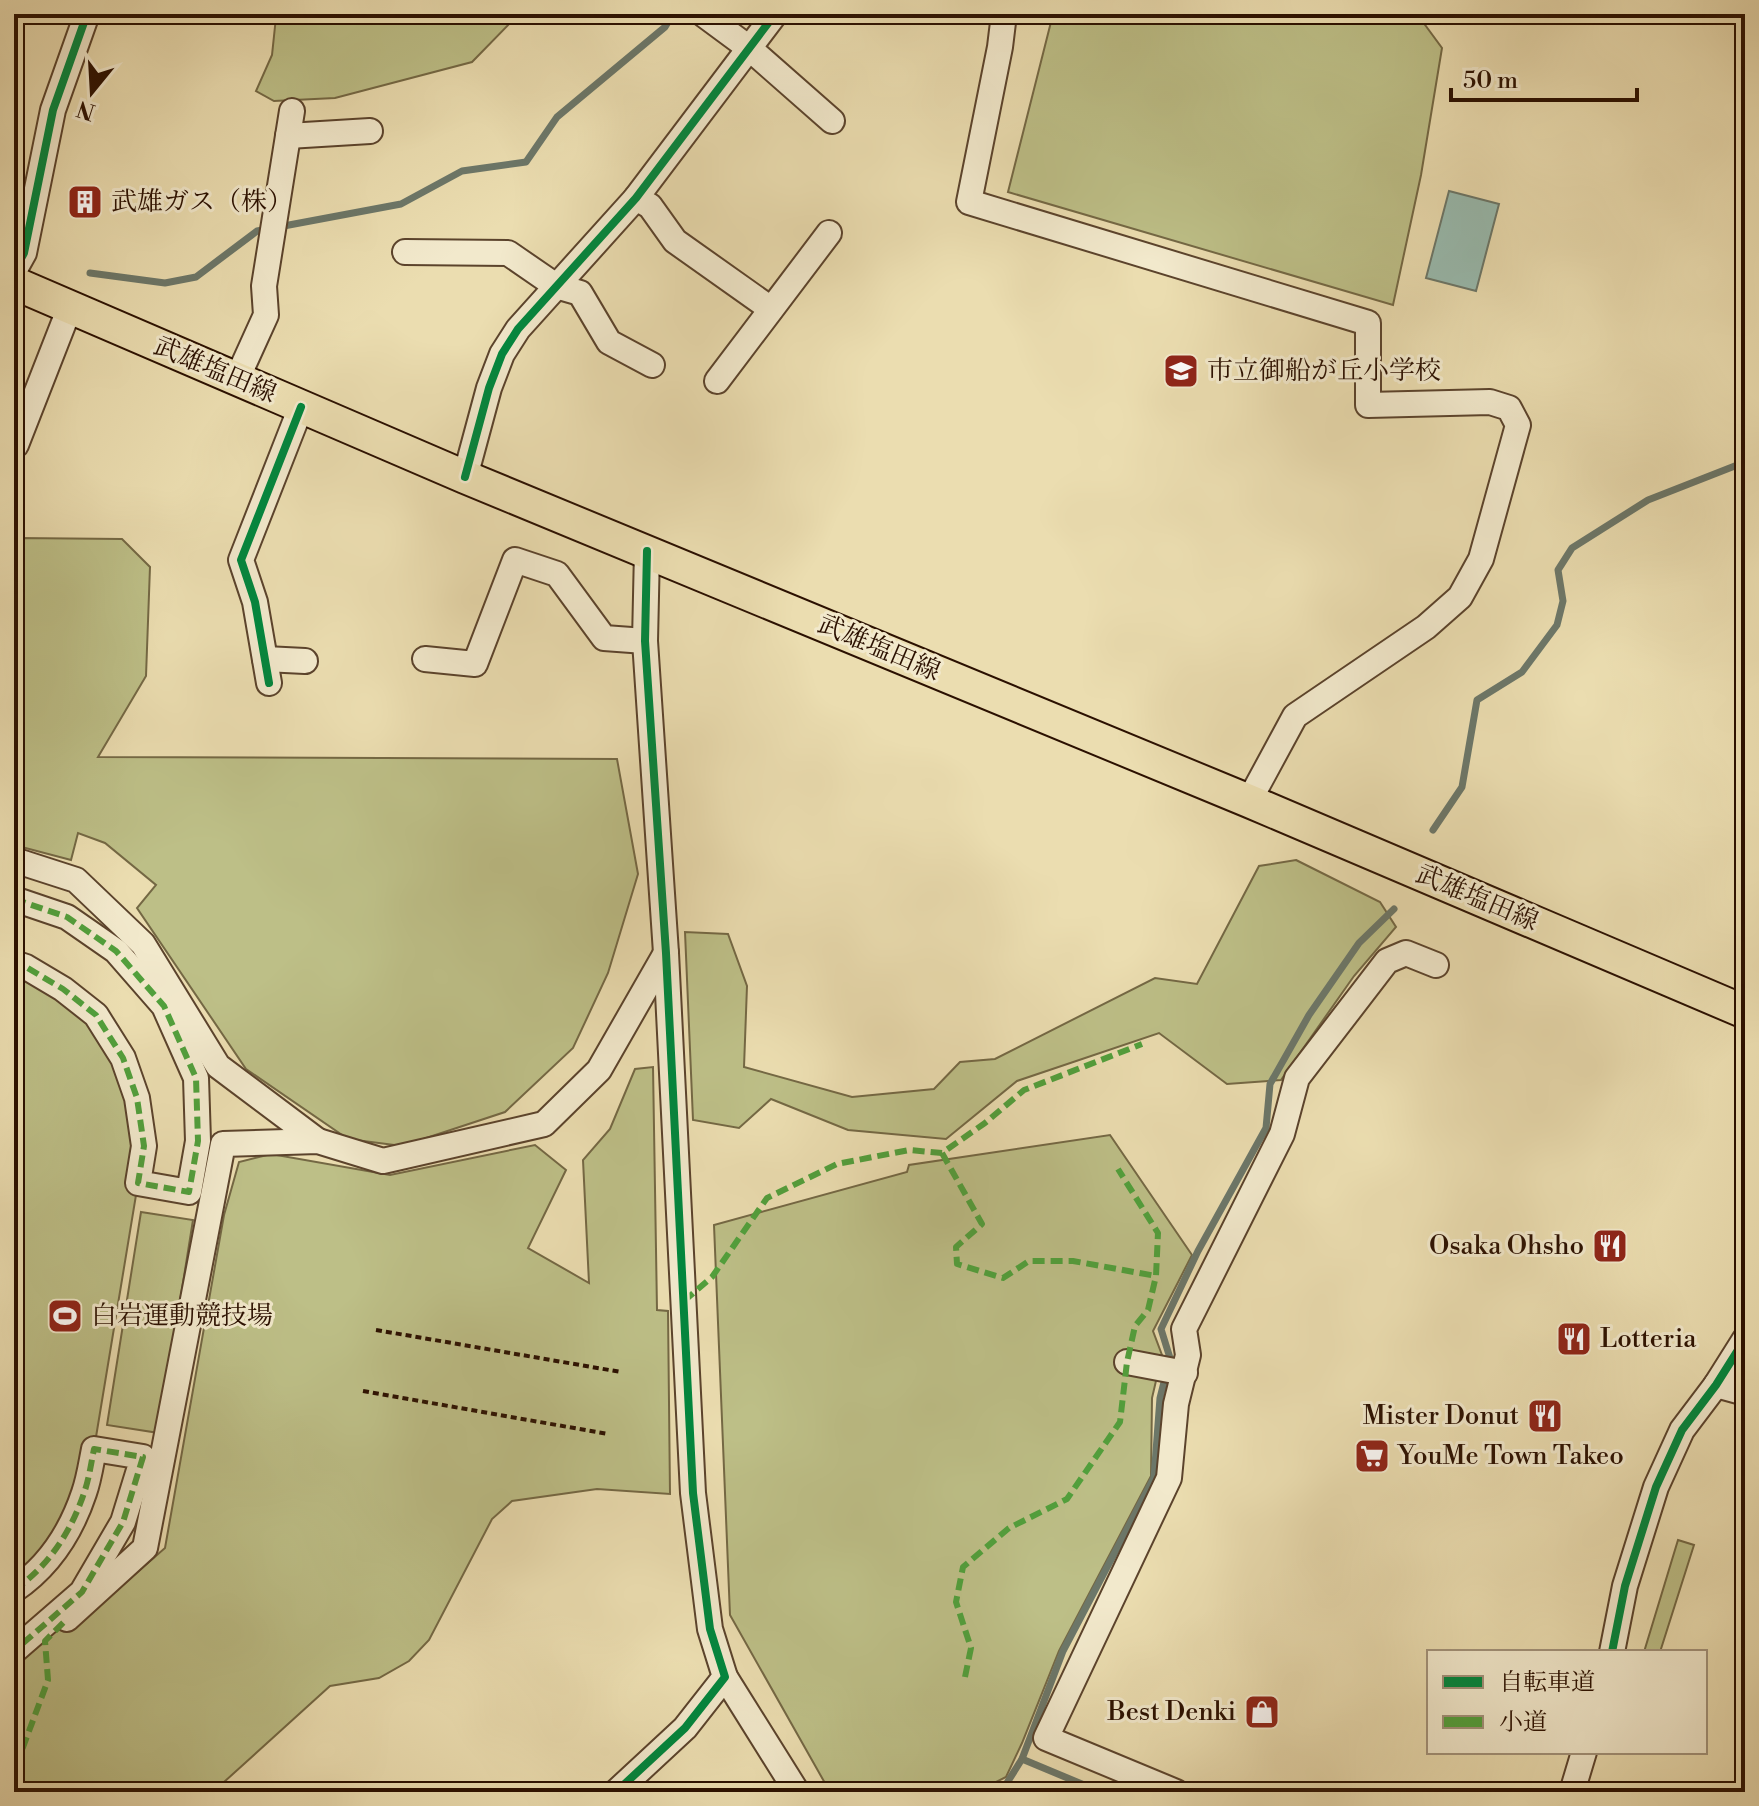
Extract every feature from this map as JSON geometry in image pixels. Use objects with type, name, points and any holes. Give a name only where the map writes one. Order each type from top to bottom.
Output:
[{"type":"main road","name":"武雄塩田線","points":[[14,283],[465,477],[1249,801],[1745,1012]]},
{"type":"street","points":[[14,271],[24,253],[53,110],[87,14]]},
{"type":"street","points":[[703,14],[749,48],[832,121]]},
{"type":"street","points":[[465,477],[489,388],[502,354],[518,329],[636,198],[775,14]]},
{"type":"street","points":[[1004,14],[969,202],[1368,323],[1368,405],[1490,402],[1509,408],[1518,425],[1481,559],[1460,597],[1426,627],[1295,716],[1249,801]]},
{"type":"street","points":[[237,379],[266,315],[264,286],[292,111]]},
{"type":"street","points":[[288,136],[370,131]]},
{"type":"street","points":[[636,198],[650,206],[675,241],[771,309]]},
{"type":"street","points":[[717,381],[829,233]]},
{"type":"street","points":[[405,252],[508,253],[556,286],[580,293],[609,342],[652,365]]},
{"type":"street","points":[[14,445],[70,307]]},
{"type":"street","points":[[301,407],[241,560],[255,602],[267,671],[305,661]]},
{"type":"street","points":[[647,551],[645,641],[666,953],[693,1493],[710,1629],[725,1677],[797,1792]]},
{"type":"street","points":[[425,659],[475,664],[515,560],[557,574],[604,638],[645,641]]},
{"type":"street","points":[[14,860],[76,880],[143,944],[218,1066],[318,1141]]},
{"type":"street","points":[[14,899],[67,917],[116,951],[164,1006],[196,1078],[198,1141],[189,1192],[138,1183],[144,1146],[137,1098],[123,1058],[96,1015],[63,989],[14,963]]},
{"type":"street","points":[[67,1619],[145,1548],[223,1144],[318,1141],[383,1161],[544,1124],[599,1070],[666,953]]},
{"type":"street","points":[[1176,1792],[1046,1738],[1169,1478],[1176,1404],[1188,1355],[1184,1329],[1282,1134],[1297,1078],[1387,961],[1406,953],[1436,965]]},
{"type":"street","points":[[1612,1650],[1625,1586],[1656,1487],[1682,1430],[1745,1339]]},
{"type":"street","points":[[1127,1362],[1185,1373]]},
{"type":"street","points":[[1716,1385],[1745,1393]]},
{"type":"street","points":[[14,1590],[47,1562],[68,1531],[85,1492],[94,1449],[143,1457],[123,1522],[82,1592],[14,1651]]},
{"type":"street","points":[[616,1792],[685,1728],[725,1677]]},
{"type":"street","points":[[1572,1792],[1583,1754]]},
{"type":"path","points":[[376,1330],[621,1372]]},
{"type":"path","points":[[363,1391],[608,1434]]},
{"type":"green space","points":[[278,14],[516,14],[472,62],[335,98],[274,101],[256,91],[272,55]]},
{"type":"green space","points":[[1053,14],[1417,14],[1442,48],[1421,175],[1393,305],[1008,192]]},
{"type":"green space","points":[[18,538],[122,539],[150,567],[146,676],[98,757],[617,759],[638,874],[608,973],[573,1048],[505,1112],[402,1146],[348,1139],[246,1069],[137,908],[156,885],[105,843],[78,833],[71,860],[14,845],[14,541]]},
{"type":"green space","points":[[1296,860],[1380,902],[1396,927],[1354,976],[1281,1080],[1227,1084],[1159,1033],[1017,1081],[946,1139],[848,1130],[771,1099],[739,1128],[693,1120],[685,932],[728,934],[747,986],[744,1067],[852,1097],[934,1089],[960,1062],[995,1059],[1155,978],[1197,984],[1259,866]]},
{"type":"green space","name":"白岩運動競技場","points":[[14,963],[63,989],[123,1058],[138,1183],[85,1492],[14,1590]]},
{"type":"green space","points":[[653,1067],[657,1310],[668,1311],[670,1494],[597,1489],[512,1501],[492,1519],[429,1640],[409,1661],[379,1678],[330,1686],[213,1792],[14,1792],[14,1651],[94,1610],[165,1548],[224,1215],[239,1162],[271,1154],[390,1175],[535,1145],[566,1170],[528,1248],[589,1283],[583,1160],[610,1129],[635,1069]]},
{"type":"green space","points":[[1110,1135],[1192,1255],[1153,1331],[1162,1355],[1152,1398],[1151,1476],[1059,1651],[1006,1777],[976,1792],[830,1792],[730,1615],[714,1225],[907,1172],[909,1165]]},
{"type":"green space","name":"白岩運動競技場","points":[[141,1212],[193,1220],[159,1433],[107,1425]]},
{"type":"green space","points":[[1678,1540],[1694,1545],[1661,1650],[1645,1650]]},
{"type":"water","points":[[1449,191],[1499,204],[1476,291],[1426,278]]},
{"type":"waterway","points":[[90,273],[165,283],[196,277],[257,231],[401,204],[462,171],[526,162],[557,117],[665,27],[673,14]]},
{"type":"waterway","points":[[1433,830],[1462,787],[1477,700],[1522,672],[1557,625],[1563,601],[1558,570],[1572,548],[1648,500],[1745,462]]},
{"type":"waterway","points":[[993,1792],[1005,1786],[1022,1759],[1063,1651],[1154,1478],[1160,1398],[1170,1358],[1161,1329],[1198,1251],[1266,1128],[1270,1084],[1309,1015],[1359,943],[1394,909]]},
{"type":"waterway","points":[[1022,1759],[1101,1792]]},
{"type":"marked path","points":[[14,899],[67,917],[116,951],[164,1006],[196,1078],[198,1141],[189,1192],[138,1183],[144,1146],[137,1098],[123,1058],[96,1015],[63,989],[14,963]]},
{"type":"marked path","points":[[684,1301],[712,1277],[767,1198],[837,1164],[909,1150],[942,1153],[985,1123],[1024,1090],[1142,1044]]},
{"type":"marked path","points":[[942,1153],[982,1224],[956,1247],[957,1264],[1003,1278],[1029,1261],[1073,1261],[1156,1276]]},
{"type":"marked path","points":[[965,1677],[971,1648],[956,1602],[963,1567],[1009,1528],[1067,1499],[1120,1422],[1135,1326],[1148,1310],[1156,1276],[1158,1233],[1118,1169]]},
{"type":"marked path","points":[[14,1590],[37,1571],[65,1535],[84,1493],[94,1449],[143,1457],[123,1522],[82,1592],[14,1651]]},
{"type":"marked path","points":[[14,1764],[48,1680],[45,1641],[67,1619]]},
{"type":"cycle path","points":[[14,271],[24,253],[53,110],[87,14]]},
{"type":"cycle path","points":[[465,477],[489,388],[502,354],[518,329],[636,198],[775,14]]},
{"type":"cycle path","points":[[269,683],[255,602],[241,560],[301,407]]},
{"type":"cycle path","points":[[616,1792],[685,1728],[725,1677],[710,1629],[693,1493],[666,953],[645,641],[647,551]]},
{"type":"cycle path","points":[[1612,1650],[1625,1586],[1656,1487],[1682,1430],[1745,1339]]},
{"type":"place","name":"武雄ガス（株）","points":[[85,202]]},
{"type":"place","name":"市立御船が丘小学校","points":[[1181,371]]},
{"type":"place","name":"Osaka Ohsho","points":[[1610,1246]]},
{"type":"place","name":"白岩運動競技場","points":[[65,1316]]},
{"type":"place","name":"Lotteria","points":[[1574,1339]]},
{"type":"place","name":"Mister Donut","points":[[1545,1416]]},
{"type":"place","name":"YouMe Town Takeo","points":[[1372,1456]]},
{"type":"place","name":"Best Denki","points":[[1262,1712]]}]
